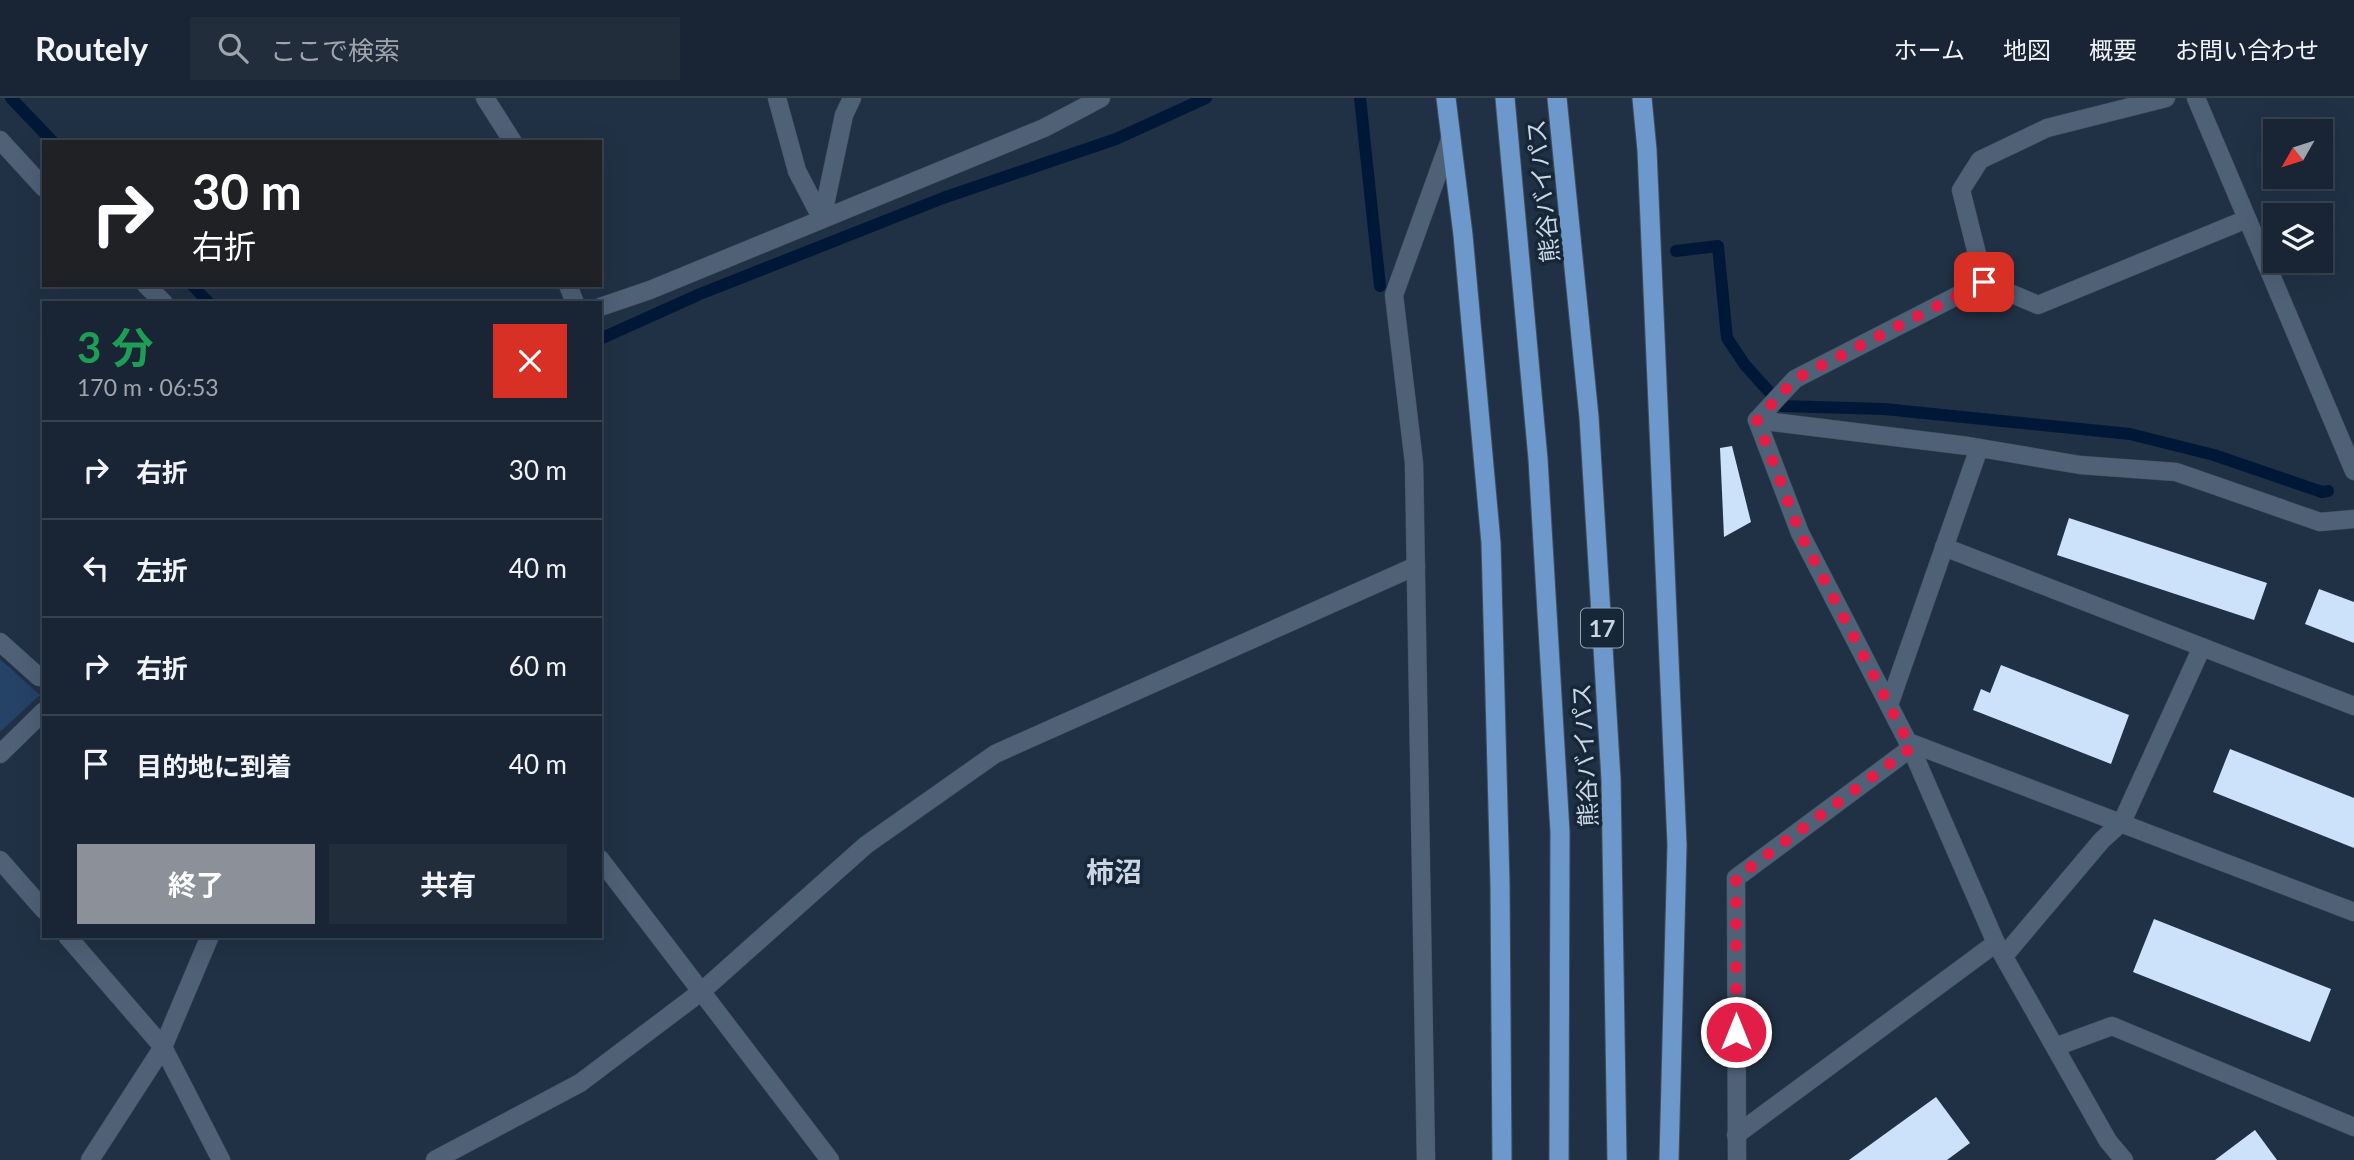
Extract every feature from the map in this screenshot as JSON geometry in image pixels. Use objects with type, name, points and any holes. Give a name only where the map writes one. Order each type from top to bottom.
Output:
[{"type":"highway","points":[[1446,98],[1463,235],[1491,543],[1500,870],[1502,1160]]},
{"type":"highway","name":"熊谷バイパス","points":[[1505,98],[1538,459],[1560,832],[1559,1160]]},
{"type":"highway","name":"熊谷バイパス","points":[[1557,98],[1589,416],[1611,779],[1617,1160]]},
{"type":"highway","points":[[1642,98],[1647,150],[1676,845],[1669,1160]]},
{"type":"street","points":[[485,98],[512,140]]},
{"type":"street","points":[[777,98],[797,171],[822,219]]},
{"type":"street","points":[[822,219],[844,115],[852,98]]},
{"type":"street","points":[[602,306],[650,290],[1045,128],[1101,98]]},
{"type":"street","points":[[1984,282],[1961,190],[1980,160],[2047,128],[2140,101],[2166,98]]},
{"type":"street","points":[[2196,98],[2354,471]]},
{"type":"street","points":[[1426,1160],[1414,463],[1395,295],[1451,136]]},
{"type":"street","points":[[0,140],[42,186]]},
{"type":"street","points":[[1984,282],[2038,305],[2247,219]]},
{"type":"street","points":[[1758,418],[1795,379],[1984,282]]},
{"type":"street","points":[[148,287],[162,301]]},
{"type":"street","points":[[1758,418],[1979,448],[2080,465],[2176,472],[2320,522],[2354,519]]},
{"type":"street","points":[[1758,418],[1800,533],[1909,745],[2000,950],[2108,1140],[2124,1160]]},
{"type":"street","points":[[1889,705],[1979,448]]},
{"type":"street","points":[[1944,547],[2354,706]]},
{"type":"street","points":[[435,1160],[580,1083],[702,991],[866,845],[995,754],[1416,566]]},
{"type":"street","points":[[0,642],[38,677],[42,677]]},
{"type":"street","points":[[1736,1135],[2000,950],[2122,822],[2202,647]]},
{"type":"street","points":[[0,754],[42,713]]},
{"type":"street","points":[[1909,745],[2122,822],[2354,912]]},
{"type":"street","points":[[1737,1160],[1736,878],[1909,745]]},
{"type":"street","points":[[0,860],[42,908]]},
{"type":"street","points":[[602,862],[830,1160]]},
{"type":"street","points":[[68,938],[163,1047],[221,1160]]},
{"type":"street","points":[[90,1160],[163,1047],[209,938]]},
{"type":"street","points":[[2055,1047],[2112,1026],[2354,1128]]},
{"type":"shaded area","points":[[0,659],[40,695],[0,732]]},
{"type":"building","points":[[1732,446],[1751,522],[1724,537],[1720,448]]},
{"type":"building","points":[[2069,518],[2267,583],[2254,620],[2057,555]]},
{"type":"building","points":[[2319,589],[2354,602],[2354,643],[2305,624]]},
{"type":"building","points":[[2001,665],[2129,715],[2111,764],[1973,710],[1981,689],[1990,693]]},
{"type":"building","points":[[2230,749],[2354,798],[2354,848],[2213,792]]},
{"type":"building","points":[[2154,919],[2331,989],[2310,1042],[2133,972]]},
{"type":"building","points":[[1936,1097],[1970,1143],[1947,1160],[1849,1160]]},
{"type":"building","points":[[2255,1130],[2277,1160],[2215,1160]]},
{"type":"waterway","points":[[11,98],[51,140]]},
{"type":"waterway","points":[[602,338],[700,294],[943,198],[1116,139],[1206,98]]},
{"type":"waterway","points":[[1360,98],[1380,286]]},
{"type":"waterway","points":[[1676,251],[1718,246],[1727,338],[1745,365],[1782,406],[1884,409],[2130,434],[2214,455],[2322,492],[2328,491]]},
{"type":"waterway","points":[[194,287],[207,301]]},
{"type":"district","name":"柿沼","points":[[1114,871]]},
{"type":"route","points":[[1736,1032],[1736,878],[1911,748],[1800,533],[1757,420],[1795,379],[1984,282]]}]
